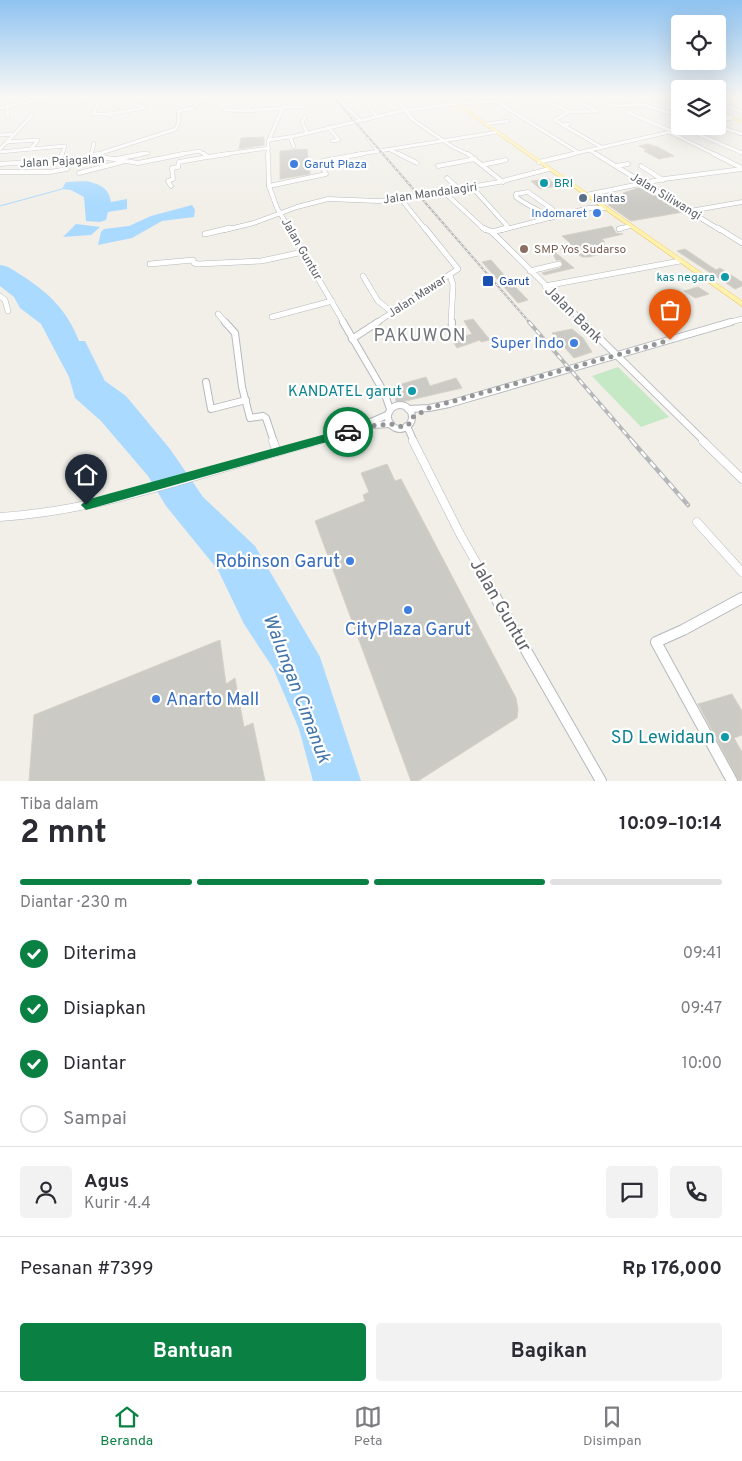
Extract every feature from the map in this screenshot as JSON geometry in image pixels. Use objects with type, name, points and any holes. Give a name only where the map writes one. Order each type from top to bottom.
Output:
[{"type":"main road","points":[[499,132],[742,304]]},
{"type":"street","points":[[88,157],[165,132]]},
{"type":"street","name":"Jalan Guntur","points":[[272,132],[269,140],[269,186],[273,200],[384,392],[398,406]]},
{"type":"street","points":[[332,141],[339,140],[333,132]]},
{"type":"street","points":[[433,132],[475,159],[503,182]]},
{"type":"street","points":[[269,186],[326,174],[320,164],[323,161],[444,139],[495,132]]},
{"type":"street","points":[[546,132],[578,152]]},
{"type":"street","points":[[577,132],[601,147]]},
{"type":"street","points":[[539,162],[669,132]]},
{"type":"street","points":[[269,140],[307,133]]},
{"type":"street","points":[[0,135],[15,134]]},
{"type":"street","points":[[0,150],[15,134]]},
{"type":"street","points":[[677,135],[742,168]]},
{"type":"street","points":[[702,135],[742,153]]},
{"type":"street","points":[[290,137],[294,147]]},
{"type":"street","points":[[367,137],[379,151]]},
{"type":"street","points":[[0,142],[38,140],[31,149]]},
{"type":"street","points":[[88,157],[94,143]]},
{"type":"street","points":[[0,150],[64,146],[60,160]]},
{"type":"street","name":"Jalan Pajagalan","points":[[0,164],[88,157],[138,163],[199,151],[207,157],[269,148]]},
{"type":"street","points":[[388,149],[417,162]]},
{"type":"street","name":"Jalan Siliwangi","points":[[589,150],[742,243]]},
{"type":"street","points":[[115,159],[148,153]]},
{"type":"street","points":[[171,186],[168,181],[173,179],[172,168],[178,167],[179,162],[207,157]]},
{"type":"street","points":[[438,166],[475,159]]},
{"type":"street","points":[[482,165],[506,160]]},
{"type":"street","points":[[79,173],[124,162]]},
{"type":"street","points":[[616,166],[628,164]]},
{"type":"street","points":[[641,166],[663,180]]},
{"type":"street","points":[[586,195],[643,183],[742,168]]},
{"type":"street","points":[[0,172],[11,170],[49,173],[67,169]]},
{"type":"street","name":"Jalan Mandalagiri","points":[[205,234],[223,228],[246,226],[328,199],[378,201],[401,199],[503,182],[549,169]]},
{"type":"street","points":[[447,178],[459,189]]},
{"type":"street","points":[[472,187],[509,228]]},
{"type":"street","name":"Jalan Bank","points":[[444,192],[485,230],[492,232],[742,479]]},
{"type":"street","points":[[550,218],[538,208],[526,205],[516,197],[516,194],[528,192],[552,209]]},
{"type":"street","name":"Jalan Mawar","points":[[352,339],[458,269],[401,199]]},
{"type":"street","points":[[589,208],[596,202]]},
{"type":"street","points":[[690,211],[741,203]]},
{"type":"street","points":[[538,208],[547,206]]},
{"type":"street","points":[[492,232],[589,208],[605,208]]},
{"type":"street","points":[[619,229],[630,226]]},
{"type":"street","points":[[150,264],[186,260],[193,260],[194,264],[261,261],[303,252]]},
{"type":"street","points":[[545,286],[680,261]]},
{"type":"street","points":[[530,270],[559,264]]},
{"type":"street","points":[[450,275],[453,285],[451,334]]},
{"type":"street","points":[[363,276],[375,298],[384,309],[392,312]]},
{"type":"street","points":[[0,296],[5,300],[8,311]]},
{"type":"street","points":[[272,317],[332,300]]},
{"type":"street","points":[[218,314],[235,333],[250,418],[263,416],[266,418],[278,452]]},
{"type":"street","points":[[0,517],[22,517],[67,510],[134,493],[368,426],[391,424],[398,427],[407,426],[413,417],[429,408],[605,360],[742,319]]},
{"type":"street","points":[[605,344],[605,360]]},
{"type":"street","points":[[206,382],[211,409],[246,400]]},
{"type":"street","name":"Jalan Guntur","points":[[384,392],[388,412]]},
{"type":"street","points":[[368,426],[398,406],[429,408]]},
{"type":"street","points":[[408,408],[413,417]]},
{"type":"street","points":[[388,412],[391,424]]},
{"type":"street","name":"Jalan Guntur","points":[[407,426],[460,534],[601,781]]},
{"type":"street","points":[[697,522],[742,572]]},
{"type":"street","points":[[732,781],[656,642],[683,630],[742,598]]},
{"type":"green space","points":[[618,367],[669,417],[641,427],[592,376]]},
{"type":"water","points":[[87,181],[104,188],[111,202],[127,199],[127,209],[108,212],[106,220],[100,222],[86,221],[84,197],[71,190],[62,189],[66,182]]},
{"type":"water","points":[[192,205],[195,210],[194,217],[162,221],[132,238],[98,245],[101,232],[104,229],[129,226],[151,216]]},
{"type":"water","points":[[76,224],[100,227],[91,235],[63,237]]},
{"type":"water","name":"Walungan Cimanuk","points":[[0,265],[11,268],[56,303],[69,320],[79,341],[85,341],[105,381],[126,396],[170,449],[203,497],[255,546],[320,657],[361,781],[313,781],[299,729],[273,668],[244,624],[218,570],[166,506],[148,476],[101,421],[75,398],[69,377],[41,324],[20,308],[14,297],[0,286]]},
{"type":"building","points":[[264,137],[264,145],[239,149],[241,138]]},
{"type":"building","points":[[648,144],[674,156],[659,159],[639,146]]},
{"type":"building","name":"Garut Plaza","points":[[307,149],[310,174],[280,179],[280,151]]},
{"type":"building","name":"BRI","points":[[549,179],[557,186],[540,189],[531,181]]},
{"type":"building","points":[[641,187],[683,212],[631,221],[604,202],[625,198],[623,193]]},
{"type":"building","points":[[612,226],[616,233],[623,234],[602,239],[605,242],[601,242],[612,251],[582,257],[572,249],[563,251],[557,246],[570,243],[562,236]]},
{"type":"building","name":"SMP Yos Sudarso","points":[[550,248],[574,268],[544,275],[542,273],[560,268],[563,265],[561,260],[556,260]]},
{"type":"building","points":[[685,249],[716,270],[720,268],[742,282],[742,286],[735,289],[677,251]]},
{"type":"building","points":[[491,260],[528,300],[518,303],[482,262]]},
{"type":"building","points":[[698,287],[709,294],[695,298],[684,291]]},
{"type":"building","points":[[473,319],[490,340],[481,342],[480,340],[457,348],[454,343],[458,342],[455,338],[456,335],[459,334],[461,337],[472,334],[464,321]]},
{"type":"building","name":"Super Indo","points":[[572,329],[583,338],[592,352],[574,358],[552,333]]},
{"type":"building","name":"KANDATEL garut","points":[[426,377],[430,386],[456,378],[462,388],[397,403],[391,387]]},
{"type":"building","name":"CityPlaza Garut","points":[[387,464],[395,481],[401,479],[516,698],[518,709],[517,718],[418,781],[411,781],[315,521],[365,501],[363,495],[369,492],[361,473]]},
{"type":"building","name":"Anarto Mall","points":[[220,640],[226,684],[235,678],[244,727],[253,723],[265,781],[29,781],[34,715]]},
{"type":"building","name":"SD Lewidaun","points":[[732,694],[742,711],[742,735],[734,738],[742,752],[742,781],[739,781],[698,704]]},
{"type":"waterway","points":[[0,206],[62,189]]},
{"type":"railway","points":[[364,132],[530,323]]},
{"type":"railway","points":[[529,322],[633,442]]},
{"type":"railway","points":[[632,441],[688,505]]},
{"type":"way so far","points":[[348,432],[368,426],[391,424],[398,427],[407,426],[411,423],[413,417],[429,408],[605,360],[670,340]]},
{"type":"place","name":"Garut Plaza","points":[[294,164]]},
{"type":"place","name":"BRI","points":[[544,183]]},
{"type":"place","name":"lantas","points":[[583,198]]},
{"type":"place","name":"Indomaret","points":[[597,213]]},
{"type":"place","name":"SMP Yos Sudarso","points":[[524,249]]},
{"type":"place","name":"kas negara","points":[[725,277]]},
{"type":"place","name":"Garut","points":[[488,281]]},
{"type":"place","name":"Super Indo","points":[[574,343]]},
{"type":"place","name":"KANDATEL garut","points":[[412,391]]},
{"type":"place","name":"Robinson Garut","points":[[350,561]]},
{"type":"place","name":"CityPlaza Garut","points":[[408,610]]},
{"type":"place","name":"Anarto Mall","points":[[156,699]]},
{"type":"place","name":"SD Lewidaun","points":[[725,737]]},
{"type":"district","name":"PAKUWON","points":[[420,335]]},
{"type":"route","points":[[86,505],[348,432]]}]
